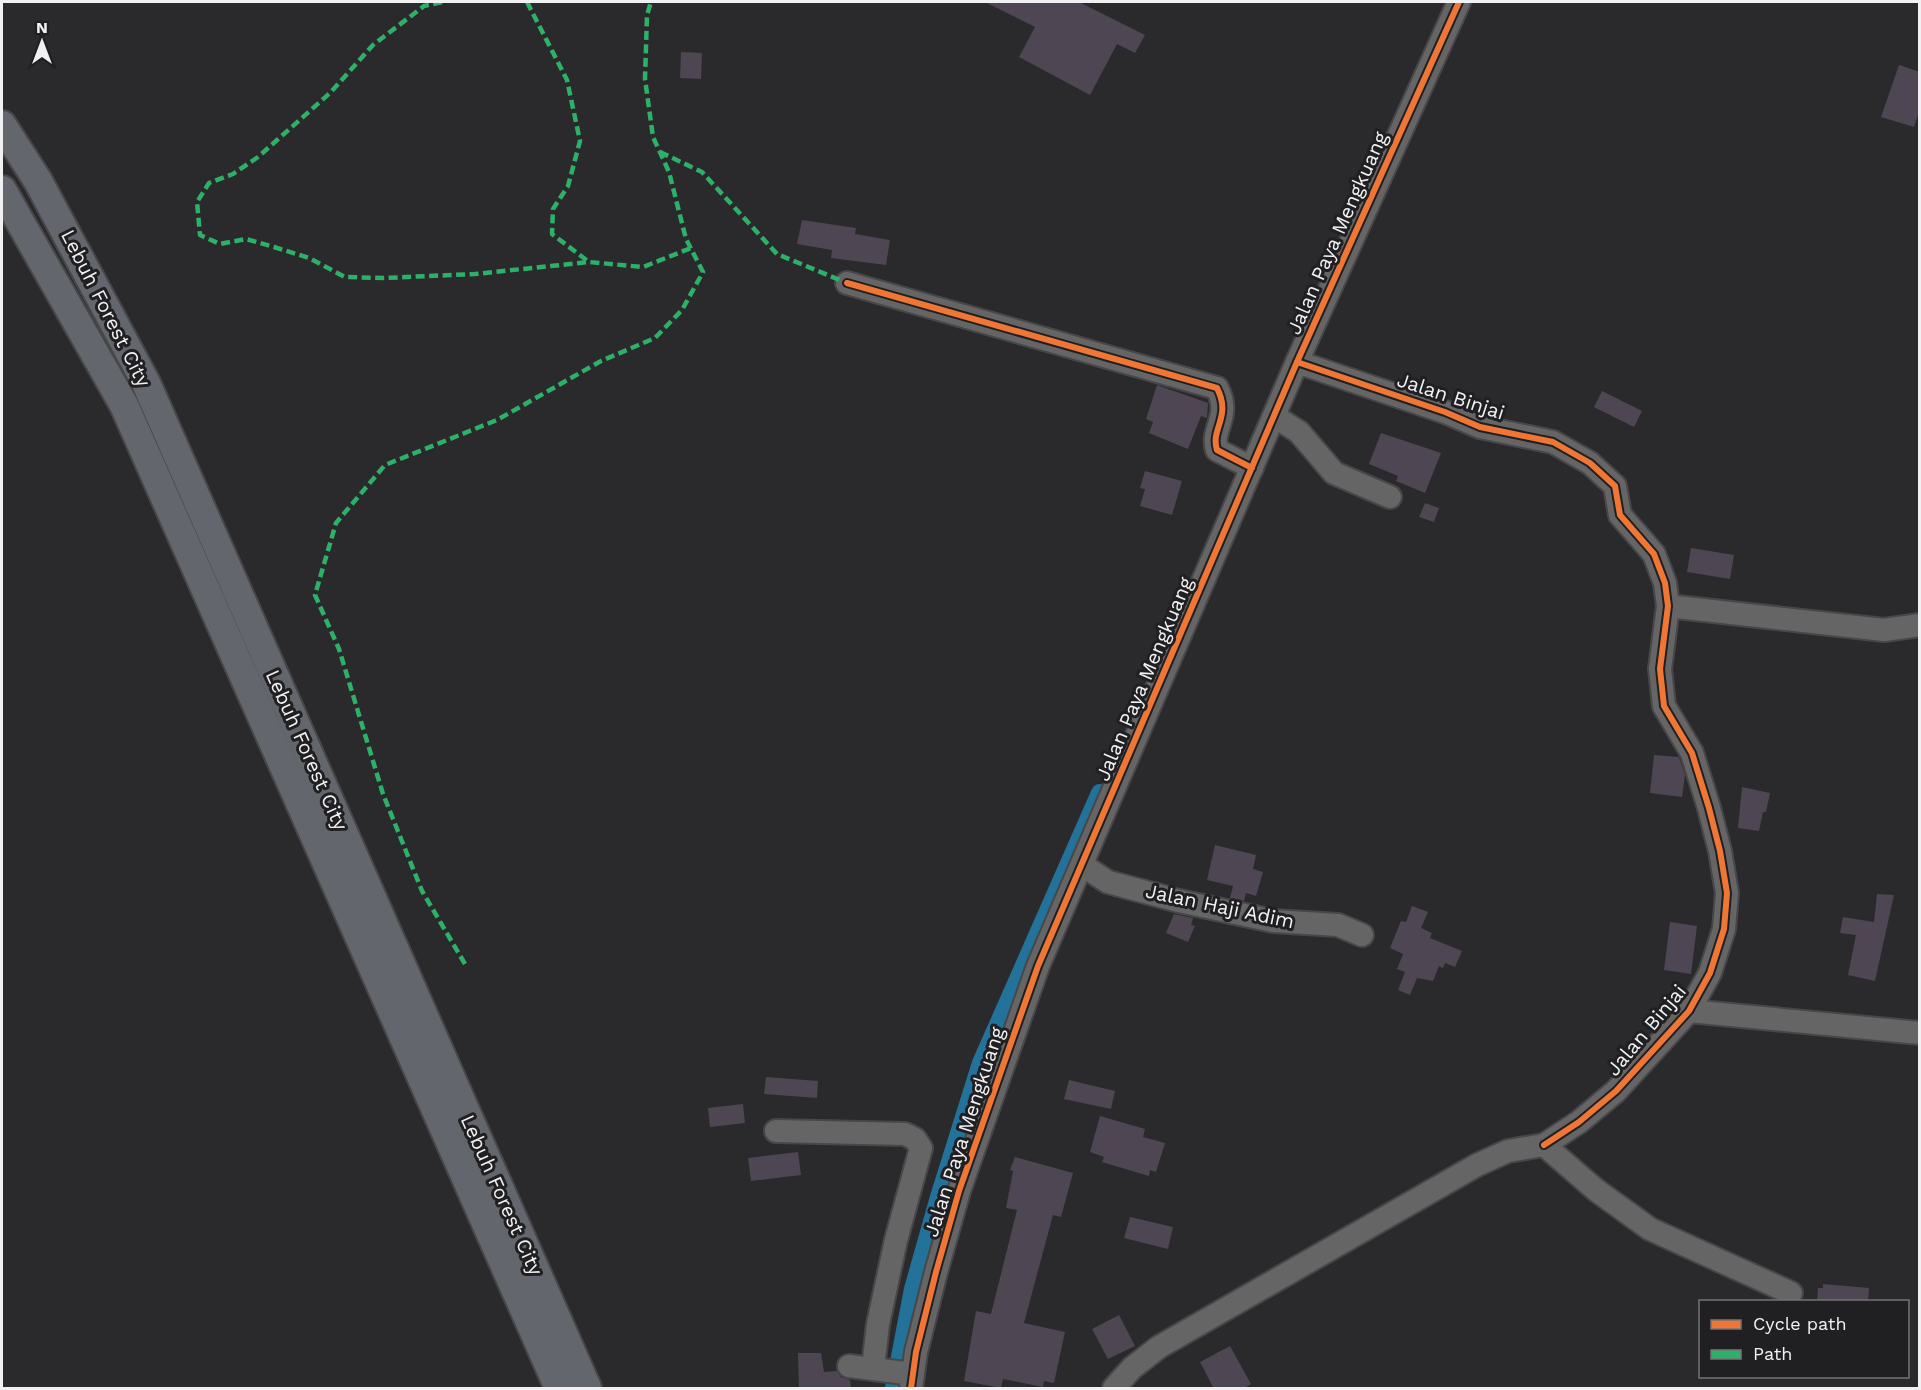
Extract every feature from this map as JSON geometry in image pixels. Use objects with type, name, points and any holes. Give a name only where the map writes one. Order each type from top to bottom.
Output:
[{"type":"main road","name":"Lebuh Forest City","points":[[2,125],[38,181],[146,383],[587,1389]]},
{"type":"main road","name":"Lebuh Forest City","points":[[2,190],[124,405],[559,1389]]},
{"type":"street","name":"Jalan Paya Mengkuang","points":[[912,1381],[936,1272],[959,1191],[1038,966],[1274,416],[1459,2]]},
{"type":"street","points":[[847,283],[1217,388],[1224,401],[1221,425],[1215,443],[1217,450],[1252,468]]},
{"type":"street","name":"Jalan Binjai","points":[[1298,362],[1445,412],[1480,427],[1553,442],[1590,464],[1615,486],[1620,515],[1654,554],[1665,583],[1668,606],[1660,669],[1664,706],[1692,753],[1720,850],[1727,892],[1724,929],[1710,973],[1689,1011],[1616,1091],[1579,1122],[1544,1145]]},
{"type":"street","points":[[1274,416],[1299,432],[1334,472],[1390,497]]},
{"type":"street","points":[[1668,606],[1884,630],[1920,625]]},
{"type":"street","name":"Jalan Haji Adim","points":[[1082,865],[1108,882],[1179,900],[1273,921],[1338,925],[1362,935]]},
{"type":"street","points":[[1689,1011],[1920,1033]]},
{"type":"street","points":[[776,1131],[894,1133],[915,1139],[921,1148],[896,1240],[878,1324],[873,1368]]},
{"type":"street","points":[[1114,1389],[1132,1368],[1159,1347],[1477,1166],[1508,1151],[1544,1145],[1596,1190],[1650,1229],[1791,1293]]},
{"type":"street","points":[[849,1366],[873,1368],[912,1381]]},
{"type":"building","points":[[985,2],[1079,2],[1145,35],[1135,53],[1117,44],[1090,95],[1019,57],[1035,27]]},
{"type":"building","points":[[681,52],[702,53],[701,79],[680,78]]},
{"type":"building","points":[[1899,65],[1920,72],[1920,109],[1914,127],[1881,117]]},
{"type":"building","points":[[802,220],[856,228],[855,234],[890,240],[886,265],[831,258],[832,250],[797,244]]},
{"type":"building","points":[[1157,385],[1208,403],[1207,418],[1201,416],[1188,449],[1149,433],[1153,422],[1146,419]]},
{"type":"building","points":[[1602,391],[1642,411],[1634,427],[1594,407]]},
{"type":"building","points":[[1381,433],[1441,453],[1425,493],[1396,481],[1398,476],[1369,464]]},
{"type":"building","points":[[1145,471],[1182,481],[1172,515],[1140,506],[1145,489],[1140,488]]},
{"type":"building","points":[[1425,503],[1439,508],[1434,522],[1419,517]]},
{"type":"building","points":[[1691,548],[1734,555],[1730,579],[1687,572]]},
{"type":"building","points":[[1654,755],[1679,757],[1685,775],[1682,797],[1650,793]]},
{"type":"building","points":[[1742,787],[1770,793],[1759,831],[1738,828]]},
{"type":"building","points":[[1215,845],[1256,855],[1253,869],[1263,872],[1256,896],[1246,893],[1244,901],[1230,898],[1233,886],[1207,880]]},
{"type":"building","points":[[1877,894],[1894,895],[1875,981],[1848,975],[1856,935],[1840,933],[1843,917],[1874,922]]},
{"type":"building","points":[[1412,906],[1428,912],[1421,928],[1432,933],[1430,938],[1462,951],[1455,967],[1445,963],[1443,968],[1439,966],[1433,981],[1417,978],[1410,995],[1398,990],[1405,972],[1397,969],[1403,954],[1390,948],[1401,921],[1406,922]]},
{"type":"building","points":[[1174,914],[1193,918],[1191,925],[1195,926],[1188,942],[1166,933]]},
{"type":"building","points":[[1670,922],[1697,926],[1691,974],[1664,970]]},
{"type":"building","points":[[766,1077],[818,1081],[817,1098],[764,1094]]},
{"type":"building","points":[[1069,1080],[1115,1091],[1111,1109],[1064,1099]]},
{"type":"building","points":[[743,1104],[745,1123],[710,1127],[708,1108]]},
{"type":"building","points":[[1100,1116],[1145,1129],[1143,1137],[1165,1143],[1156,1172],[1150,1170],[1149,1176],[1102,1162],[1104,1157],[1090,1152]]},
{"type":"building","points":[[798,1152],[801,1175],[751,1181],[748,1158]]},
{"type":"building","points":[[1015,1157],[1073,1173],[1061,1217],[1053,1215],[1024,1323],[1065,1332],[1054,1383],[1044,1381],[1043,1387],[1003,1379],[1001,1388],[964,1381],[976,1311],[991,1314],[1017,1210],[1006,1208],[1013,1171],[1010,1170]]},
{"type":"building","points":[[1130,1217],[1173,1227],[1168,1249],[1124,1238]]},
{"type":"building","points":[[1823,1284],[1869,1288],[1868,1300],[1817,1300],[1818,1288],[1823,1288]]},
{"type":"building","points":[[1119,1315],[1135,1346],[1108,1359],[1092,1329]]},
{"type":"building","points":[[1230,1346],[1251,1384],[1243,1389],[1214,1389],[1200,1362]]},
{"type":"building","points":[[798,1353],[821,1353],[824,1372],[837,1371],[841,1377],[850,1380],[851,1389],[799,1389]]},
{"type":"waterway","points":[[894,1388],[913,1289],[981,1063],[1100,793]]},
{"type":"marked path","points":[[442,2],[424,6],[373,45],[330,93],[258,157],[233,174],[209,183],[197,202],[200,235],[220,244],[246,239],[274,247],[309,258],[345,277],[384,278],[475,274],[589,262],[643,267],[691,248]]},
{"type":"marked path","points":[[527,2],[567,80],[580,141],[568,186],[553,209],[552,234],[589,262]]},
{"type":"marked path","points":[[465,964],[422,891],[383,794],[339,649],[315,595],[336,523],[385,465],[497,420],[601,361],[655,338],[682,310],[703,272],[686,239],[669,172],[653,137],[645,79],[647,15],[651,2]]},
{"type":"marked path","points":[[660,152],[702,172],[777,254],[847,283]]},
{"type":"cycle path","points":[[911,1388],[916,1352],[959,1191],[1038,966],[1297,362],[1459,2]]},
{"type":"cycle path","points":[[847,283],[1217,388],[1222,407],[1216,436],[1217,450],[1252,468]]},
{"type":"cycle path","points":[[1297,362],[1445,412],[1480,427],[1553,442],[1590,463],[1615,486],[1620,515],[1654,554],[1665,583],[1668,606],[1660,669],[1664,706],[1692,753],[1709,808],[1720,851],[1727,893],[1724,929],[1710,973],[1689,1011],[1616,1091],[1579,1122],[1544,1145]]}]
